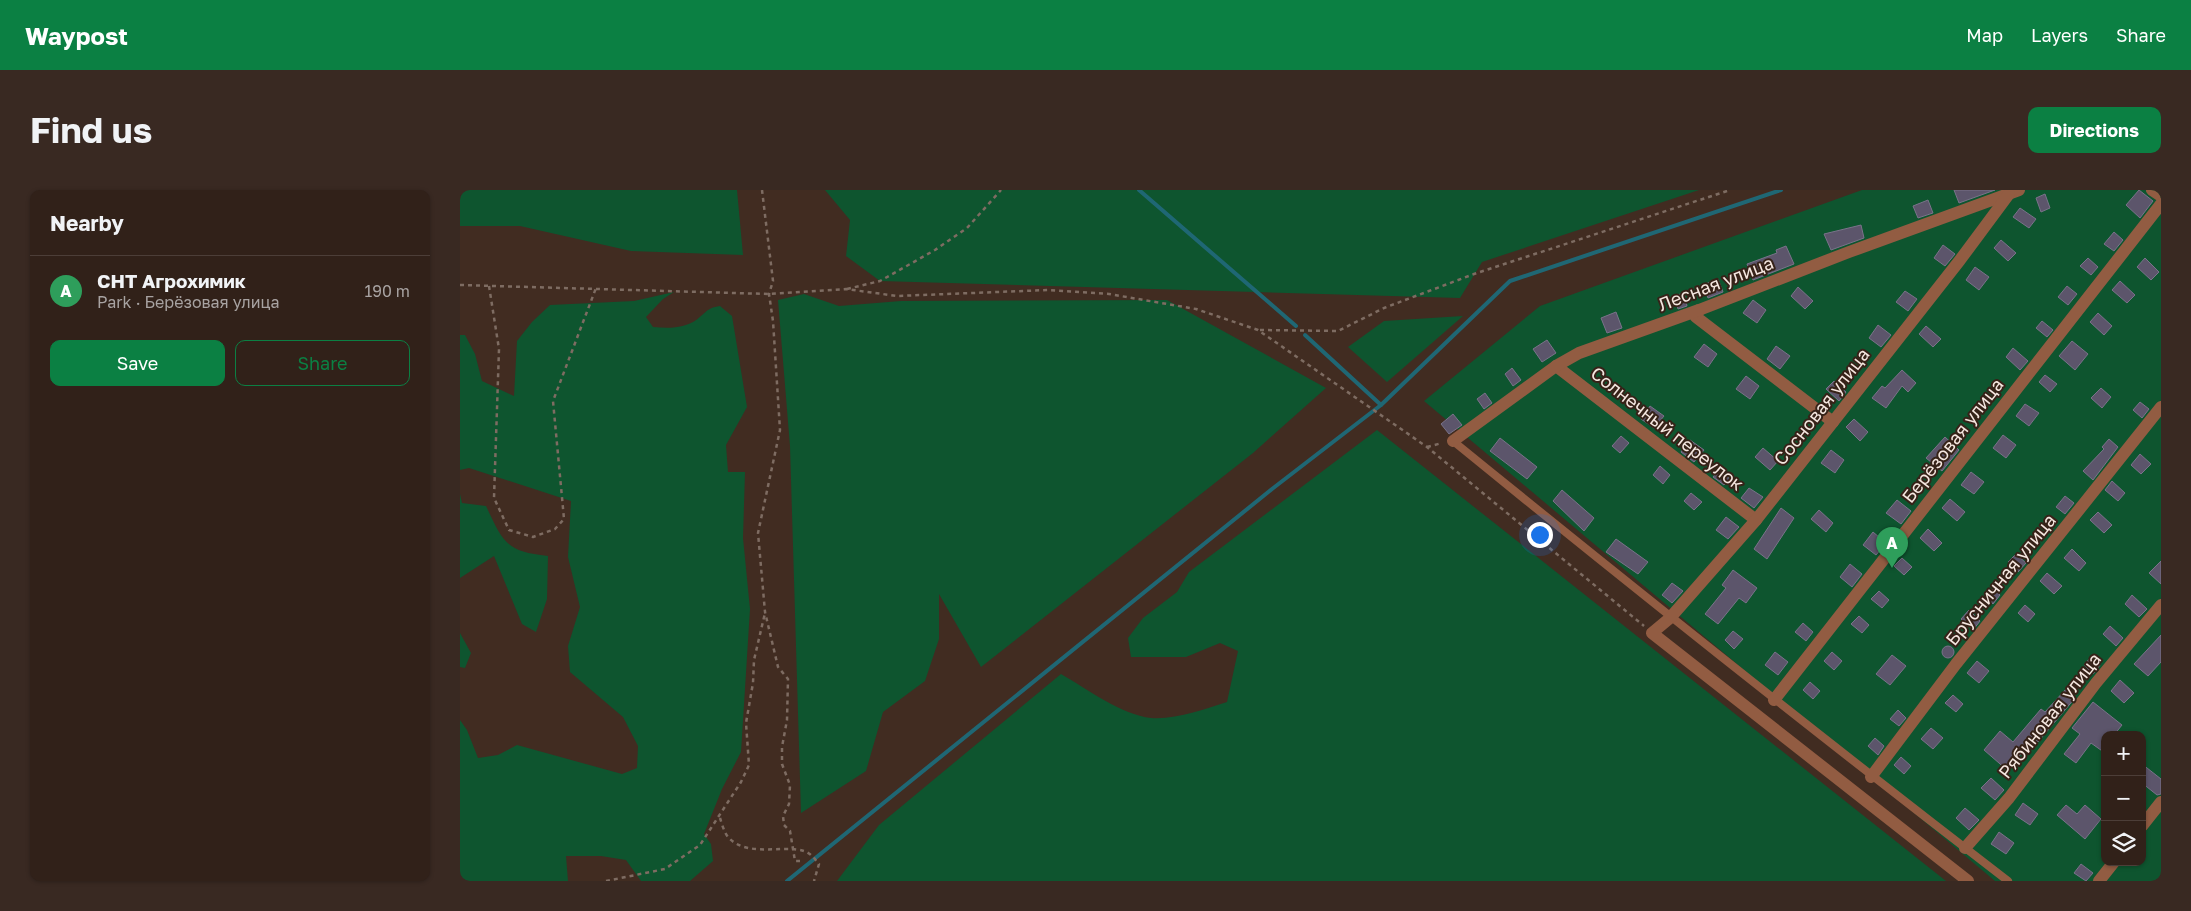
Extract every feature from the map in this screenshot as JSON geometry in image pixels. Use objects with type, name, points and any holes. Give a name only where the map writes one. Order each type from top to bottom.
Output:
[{"type":"street","points":[[2152,190],[2161,196]]},
{"type":"street","name":"Лесная улица","points":[[1453,440],[1556,366],[1579,353],[2014,192]]},
{"type":"street","name":"Сосновая улица","points":[[1652,633],[1670,618],[1756,520],[2014,192]]},
{"type":"street","name":"Берёзовая улица","points":[[1774,700],[2161,204]]},
{"type":"street","points":[[1699,310],[1696,316],[1833,422]]},
{"type":"street","name":"Солнечный переулок","points":[[1556,366],[1756,520]]},
{"type":"street","name":"Брусничная улица","points":[[1871,776],[1956,664],[2161,407]]},
{"type":"street","name":"Рябиновая улица","points":[[1965,848],[2009,798],[2096,683],[2161,605]]},
{"type":"street","points":[[1652,633],[1968,881]]},
{"type":"street","points":[[2146,821],[2161,802]]},
{"type":"street","points":[[2099,881],[2111,866]]},
{"type":"lane","points":[[1453,440],[1670,618],[2008,881]]},
{"type":"path","points":[[762,190],[773,281],[769,294],[773,321],[780,430],[758,533],[765,612],[778,667],[788,679],[787,720],[782,747],[782,764],[790,785],[789,804],[783,816],[784,825],[790,831],[795,860],[800,860]]},
{"type":"path","points":[[460,285],[769,294],[846,289],[880,281],[935,250],[966,228],[1001,190]]},
{"type":"path","points":[[1258,330],[1338,331],[1384,308],[1474,274],[1730,190]]},
{"type":"path","points":[[489,286],[499,349],[494,498],[509,530],[533,537],[555,529],[564,519],[552,401],[596,288]]},
{"type":"path","points":[[846,289],[897,296],[1048,290],[1109,294],[1196,309],[1258,330],[1427,447],[1652,633]]},
{"type":"path","points":[[606,881],[665,869],[700,845],[720,818],[749,765],[746,723],[753,683],[754,660],[765,612]]},
{"type":"path","points":[[720,818],[728,837],[744,846],[769,851],[792,849],[810,853],[818,864],[814,881]]},
{"type":"green space","points":[[460,190],[737,190],[743,255],[631,251],[520,226],[460,226]]},
{"type":"green space","points":[[825,190],[1699,190],[1482,262],[1460,298],[880,281],[846,256],[850,220]]},
{"type":"green space","points":[[1862,190],[2161,190],[2161,881],[1995,881],[1424,401],[1540,306]]},
{"type":"green space","points":[[674,292],[663,299],[646,317],[653,327],[668,328],[693,322],[708,310],[720,306],[732,316],[747,407],[726,445],[728,472],[745,472],[743,538],[750,609],[741,752],[722,789],[704,834],[711,844],[713,861],[690,881],[641,881],[626,860],[601,856],[566,856],[568,881],[460,881],[460,720],[467,730],[478,758],[498,755],[517,745],[622,774],[637,768],[638,746],[623,717],[570,672],[568,646],[580,607],[568,557],[571,501],[469,468],[460,470],[460,335],[465,335],[475,354],[482,381],[514,396],[517,341],[532,322],[550,305],[634,301]]},
{"type":"green space","points":[[804,294],[839,306],[901,301],[1167,300],[1326,388],[1253,453],[981,667],[939,594],[939,639],[925,681],[883,712],[866,771],[801,813],[790,446],[778,300]]},
{"type":"green space","points":[[1463,316],[1387,382],[1348,347],[1384,321]]},
{"type":"green space","points":[[1377,430],[1946,881],[837,881],[879,825],[1061,674],[1117,707],[1151,718],[1180,716],[1227,702],[1238,651],[1220,643],[1186,657],[1131,657],[1128,638],[1143,618],[1177,592],[1189,572]]},
{"type":"green space","points":[[460,494],[462,503],[486,506],[502,537],[514,548],[523,552],[548,556],[547,599],[536,632],[522,624],[494,556],[460,578]]},
{"type":"green space","points":[[460,633],[471,653],[465,668],[460,667]]},
{"type":"building","points":[[1954,190],[1995,190],[1959,203]]},
{"type":"building","points":[[2139,190],[2153,201],[2140,218],[2126,205]]},
{"type":"building","points":[[2045,194],[2050,208],[2041,212],[2036,198]]},
{"type":"building","points":[[1928,200],[1933,213],[1918,218],[1913,206]]},
{"type":"building","points":[[2020,208],[2036,219],[2029,228],[2013,217]]},
{"type":"building","points":[[1861,225],[1864,238],[1831,250],[1824,234]]},
{"type":"building","points":[[2114,232],[2123,240],[2114,251],[2104,244]]},
{"type":"building","points":[[2001,240],[2016,253],[2008,261],[1994,248]]},
{"type":"building","points":[[1943,245],[1955,254],[1945,266],[1934,258]]},
{"type":"building","points":[[1786,246],[1794,264],[1753,280],[1747,264],[1777,253],[1776,250]]},
{"type":"building","points":[[2088,258],[2098,267],[2091,275],[2080,266]]},
{"type":"building","points":[[2145,258],[2159,272],[2151,280],[2137,267]]},
{"type":"building","points":[[1975,267],[1989,277],[1979,290],[1966,280]]},
{"type":"building","points":[[1718,279],[1723,292],[1708,298],[1703,285]]},
{"type":"building","points":[[2120,281],[2135,295],[2127,303],[2112,290]]},
{"type":"building","points":[[2067,286],[2077,294],[2068,305],[2058,297]]},
{"type":"building","points":[[1798,287],[1813,301],[1805,309],[1791,296]]},
{"type":"building","points":[[1905,291],[1917,299],[1908,311],[1896,302]]},
{"type":"building","points":[[1684,293],[1687,306],[1678,309],[1674,296]]},
{"type":"building","points":[[1753,300],[1766,310],[1757,323],[1743,313]]},
{"type":"building","points":[[1616,312],[1622,328],[1607,333],[1601,318]]},
{"type":"building","points":[[2098,313],[2112,326],[2104,335],[2090,322]]},
{"type":"building","points":[[2042,321],[2053,330],[2047,337],[2036,328]]},
{"type":"building","points":[[1878,325],[1891,335],[1881,347],[1869,338]]},
{"type":"building","points":[[1926,326],[1941,339],[1933,347],[1919,334]]},
{"type":"building","points":[[1547,340],[1556,353],[1542,362],[1533,349]]},
{"type":"building","points":[[2072,341],[2088,354],[2075,370],[2059,356]]},
{"type":"building","points":[[1704,344],[1717,354],[1708,367],[1694,357]]},
{"type":"building","points":[[1776,346],[1790,356],[1780,369],[1767,359]]},
{"type":"building","points":[[2013,348],[2028,361],[2020,370],[2006,357]]},
{"type":"building","points":[[1512,368],[1521,380],[1513,386],[1505,374]]},
{"type":"building","points":[[1902,370],[1916,383],[1908,392],[1902,386],[1886,408],[1872,398],[1882,386],[1885,388]]},
{"type":"building","points":[[2045,375],[2057,384],[2050,392],[2039,382]]},
{"type":"building","points":[[1746,376],[1759,386],[1750,399],[1736,389]]},
{"type":"building","points":[[1834,381],[1846,392],[1839,401],[1826,389]]},
{"type":"building","points":[[2101,388],[2111,397],[2102,408],[2091,398]]},
{"type":"building","points":[[1485,393],[1492,403],[1484,409],[1477,399]]},
{"type":"building","points":[[2140,402],[2149,409],[2142,418],[2133,410]]},
{"type":"building","points":[[2025,404],[2039,413],[2029,426],[2016,416]]},
{"type":"building","points":[[1650,406],[1664,416],[1654,428],[1641,419]]},
{"type":"building","points":[[1453,414],[1462,425],[1449,434],[1441,424]]},
{"type":"building","points":[[1854,419],[1868,432],[1860,441],[1846,427]]},
{"type":"building","points":[[2003,435],[2016,445],[2006,458],[1993,448]]},
{"type":"building","points":[[1621,436],[1629,443],[1620,453],[1612,446]]},
{"type":"building","points":[[1945,437],[1959,450],[1942,471],[1926,458]]},
{"type":"building","points":[[1500,438],[1537,467],[1527,479],[1490,451]]},
{"type":"building","points":[[2109,439],[2118,447],[2093,480],[2083,471],[2104,449],[2102,447]]},
{"type":"building","points":[[1690,440],[1704,450],[1694,462],[1681,452]]},
{"type":"building","points":[[1763,448],[1778,461],[1770,470],[1755,457]]},
{"type":"building","points":[[1831,450],[1844,460],[1835,473],[1821,463]]},
{"type":"building","points":[[2140,454],[2151,464],[2141,474],[2131,465]]},
{"type":"building","points":[[1660,466],[1670,475],[1663,484],[1653,475]]},
{"type":"building","points":[[1719,470],[1730,479],[1724,485],[1713,477]]},
{"type":"building","points":[[1971,472],[1984,482],[1974,494],[1961,485]]},
{"type":"building","points":[[2112,481],[2125,493],[2118,501],[2105,490]]},
{"type":"building","points":[[1749,488],[1763,497],[1754,508],[1741,498]]},
{"type":"building","points":[[1562,490],[1594,518],[1584,531],[1553,501]]},
{"type":"building","points":[[1691,493],[1702,502],[1694,510],[1684,501]]},
{"type":"building","points":[[2065,496],[2074,503],[2065,514],[2056,507]]},
{"type":"building","points":[[1950,499],[1965,512],[1957,521],[1942,508]]},
{"type":"building","points":[[1897,500],[1911,511],[1901,524],[1886,513]]},
{"type":"building","points":[[1781,508],[1794,518],[1767,559],[1754,549]]},
{"type":"building","points":[[1819,510],[1833,523],[1826,532],[1811,519]]},
{"type":"building","points":[[2098,512],[2112,525],[2104,533],[2090,520]]},
{"type":"building","points":[[1726,517],[1739,527],[1728,539],[1716,530]]},
{"type":"building","points":[[1928,529],[1942,543],[1934,551],[1920,538]]},
{"type":"building","points":[[1873,532],[1886,543],[1876,555],[1863,545]]},
{"type":"building","points":[[1616,539],[1648,562],[1638,574],[1606,552]]},
{"type":"building","points":[[2072,549],[2086,563],[2079,571],[2064,558]]},
{"type":"building","points":[[2016,554],[2026,563],[2018,572],[2008,562]]},
{"type":"building","points":[[1902,558],[1912,567],[1904,575],[1894,566]]},
{"type":"building","points":[[2161,561],[2161,584],[2149,573]]},
{"type":"building","points":[[1850,564],[1862,574],[1852,587],[1840,577]]},
{"type":"building","points":[[1733,570],[1757,588],[1746,603],[1739,598],[1718,624],[1705,614],[1726,588],[1722,585]]},
{"type":"building","points":[[2047,573],[2062,586],[2054,594],[2040,581]]},
{"type":"building","points":[[1672,583],[1683,591],[1672,603],[1662,595]]},
{"type":"building","points":[[1993,589],[2000,595],[1993,604],[1986,597]]},
{"type":"building","points":[[1879,591],[1889,600],[1882,608],[1871,599]]},
{"type":"building","points":[[2132,595],[2147,609],[2139,617],[2125,604]]},
{"type":"building","points":[[2025,605],[2035,614],[2028,622],[2018,613]]},
{"type":"building","points":[[1969,610],[1980,621],[1973,630],[1961,619]]},
{"type":"building","points":[[1859,616],[1869,625],[1862,633],[1851,624]]},
{"type":"building","points":[[1803,623],[1813,632],[1806,641],[1795,632]]},
{"type":"building","points":[[2110,626],[2123,638],[2116,646],[2103,634]]},
{"type":"building","points":[[1733,631],[1743,639],[1734,649],[1725,640]]},
{"type":"building","points":[[2161,635],[2161,662],[2148,676],[2134,664]]},
{"type":"building","points":[[1946,646],[1950,646],[1954,652],[1950,658],[1946,658],[1942,654],[1942,650]]},
{"type":"building","points":[[1775,652],[1788,662],[1778,675],[1765,665]]},
{"type":"building","points":[[1832,652],[1842,661],[1834,670],[1824,661]]},
{"type":"building","points":[[1892,655],[1906,666],[1890,685],[1876,674]]},
{"type":"building","points":[[2091,657],[2100,665],[2093,674],[2084,665]]},
{"type":"building","points":[[1977,661],[1989,671],[1979,683],[1967,673]]},
{"type":"building","points":[[2120,680],[2134,693],[2124,703],[2111,691]]},
{"type":"building","points":[[1810,682],[1820,691],[1813,699],[1803,690]]},
{"type":"building","points":[[2066,689],[2075,698],[2038,742],[2034,739],[2007,770],[1984,750],[2000,731],[2013,742],[2041,709],[2045,712]]},
{"type":"building","points":[[1953,695],[1963,704],[1956,712],[1945,703]]},
{"type":"building","points":[[2093,702],[2122,725],[2117,731],[2101,731],[2101,750],[2091,743],[2076,763],[2064,754],[2080,734],[2072,728]]},
{"type":"building","points":[[1898,710],[1906,718],[1899,726],[1890,719]]},
{"type":"building","points":[[1931,728],[1943,738],[1933,749],[1921,739]]},
{"type":"building","points":[[1875,738],[1884,746],[1878,755],[1868,746]]},
{"type":"building","points":[[1901,757],[1911,766],[1904,774],[1894,765]]},
{"type":"building","points":[[2146,767],[2161,779],[2161,794],[2157,795],[2146,786]]},
{"type":"building","points":[[1991,778],[2004,790],[1995,800],[1981,788]]},
{"type":"building","points":[[2023,803],[2038,814],[2030,825],[2015,815]]},
{"type":"building","points":[[2066,805],[2077,814],[2085,805],[2101,819],[2085,839],[2057,815]]},
{"type":"building","points":[[1965,808],[1979,820],[1969,830],[1956,818]]},
{"type":"building","points":[[1999,832],[2014,843],[2006,854],[1991,844]]},
{"type":"building","points":[[2081,864],[2093,873],[2086,881],[2074,873]]},
{"type":"waterway","points":[[1139,190],[1296,326]]},
{"type":"waterway","points":[[787,881],[1272,489],[1381,405],[1510,281],[1781,190]]},
{"type":"waterway","points":[[1305,335],[1381,405]]},
{"type":"place","name":"СНТ Агрохимик","points":[[1892,568]]}]
